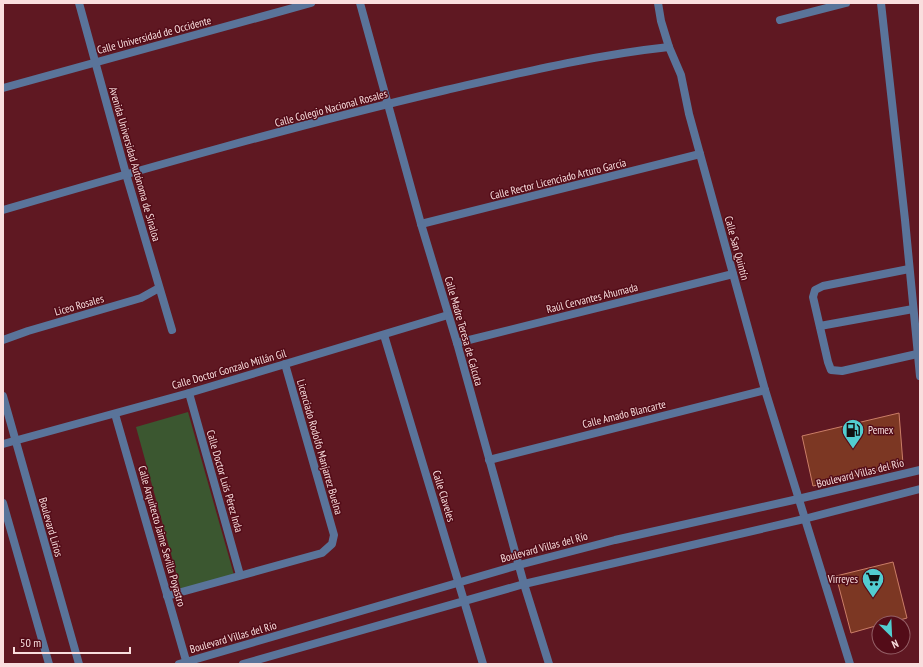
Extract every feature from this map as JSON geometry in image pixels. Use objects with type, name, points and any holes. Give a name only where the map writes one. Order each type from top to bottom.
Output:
[{"type":"street","name":"Avenida Universidad Autónoma de Sinaloa","points":[[79,3],[126,174],[172,330]]},
{"type":"street","name":"Calle Universidad de Occidente","points":[[3,88],[311,3]]},
{"type":"street","name":"Calle Madre Teresa de Calcuta","points":[[360,3],[421,224],[457,343],[524,584],[549,664]]},
{"type":"street","name":"Calle San Quintín","points":[[658,3],[661,21],[669,47],[681,75],[689,114],[765,390],[850,664]]},
{"type":"street","points":[[780,20],[846,3]]},
{"type":"street","points":[[881,3],[920,376]]},
{"type":"street","name":"Calle Colegio Nacional Rosales","points":[[3,210],[126,174],[388,104],[539,69],[626,52],[669,47]]},
{"type":"street","name":"Calle Rector Licenciado Arturo García","points":[[421,224],[700,154]]},
{"type":"street","points":[[910,269],[823,286],[815,290],[813,297],[831,370],[842,371],[917,354]]},
{"type":"street","name":"Raúl Cervantes Ahumada","points":[[457,343],[733,274]]},
{"type":"street","name":"Liceo Rosales","points":[[3,340],[34,329],[141,298],[159,288]]},
{"type":"street","points":[[820,326],[913,309]]},
{"type":"street","name":"Calle Doctor Gonzalo Millán Gil","points":[[3,444],[188,393],[448,315]]},
{"type":"street","name":"Calle Claveles","points":[[384,335],[483,664]]},
{"type":"street","name":"Licenciado Rodolfo Manjarrez Buelna","points":[[240,575],[322,553],[332,544],[334,535],[285,364]]},
{"type":"street","name":"Calle Amado Blancarte","points":[[489,460],[765,390]]},
{"type":"street","name":"Calle Doctor Luis Pérez Inda","points":[[188,393],[240,575]]},
{"type":"street","name":"Boulevard Lirios","points":[[3,396],[79,664]]},
{"type":"street","name":"Calle Arquitecto Jaime Sevilla Poyastro","points":[[115,414],[167,596],[184,663]]},
{"type":"street","name":"Boulevard Villas del Río","points":[[184,663],[519,565],[615,540],[920,470]]},
{"type":"street","points":[[244,664],[524,584],[804,519],[920,489]]},
{"type":"street","points":[[3,503],[49,664]]},
{"type":"street","points":[[167,596],[240,575]]},
{"type":"green space","points":[[188,412],[234,575],[181,590],[136,427]]},
{"type":"building","name":"Pemex","points":[[899,413],[903,464],[813,486],[802,436]]},
{"type":"building","points":[[893,562],[906,615],[871,615],[871,627],[851,633],[836,576]]},
{"type":"place","name":"Pemex","points":[[853,450]]},
{"type":"place","name":"Virreyes","points":[[873,598]]}]
